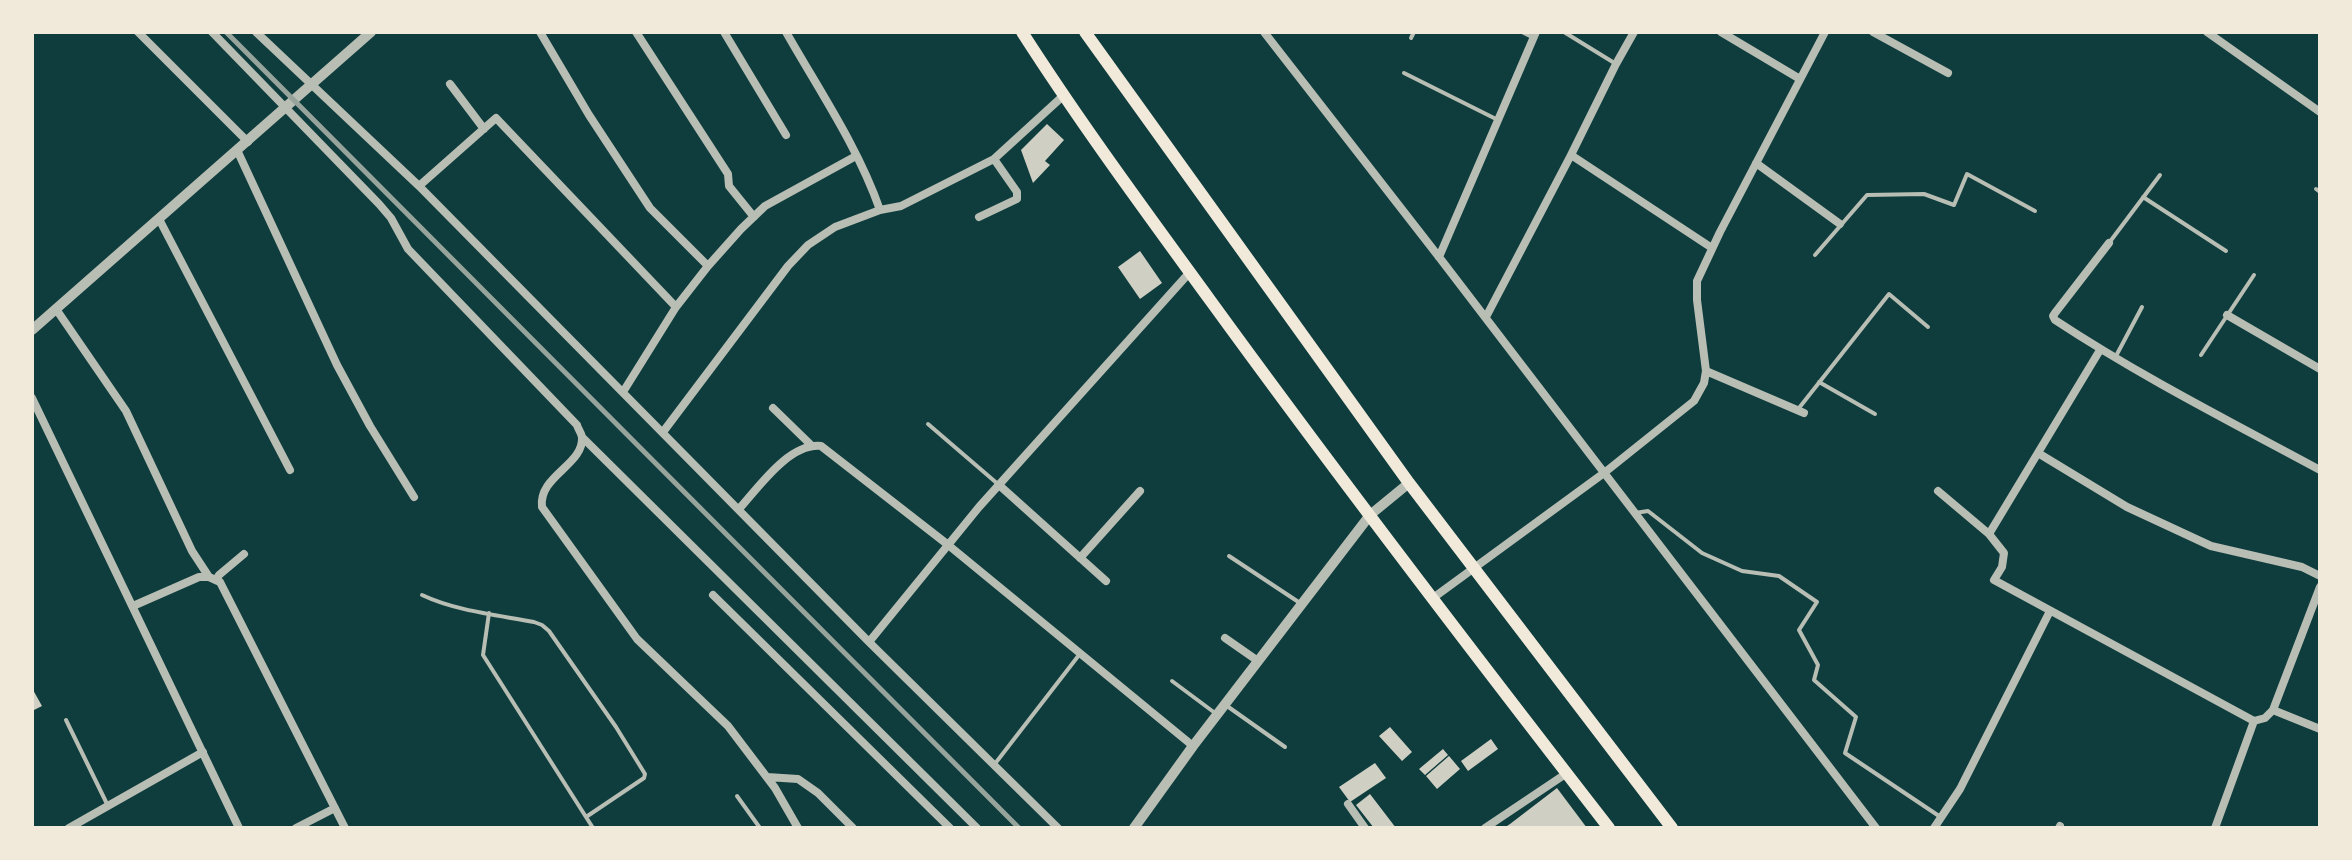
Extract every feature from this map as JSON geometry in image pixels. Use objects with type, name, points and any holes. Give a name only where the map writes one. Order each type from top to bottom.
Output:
[{"type":"main road","points":[[1022,32],[1063,96],[1190,272],[1370,515],[1609,828]]},
{"type":"main road","points":[[1090,34],[1409,483],[1670,827]]},
{"type":"street","points":[[138,32],[248,142]]},
{"type":"street","points":[[212,32],[379,204],[391,218],[408,249],[577,425],[582,437],[977,828]]},
{"type":"street","points":[[256,32],[419,186],[869,642],[1058,828]]},
{"type":"street","points":[[32,330],[371,32]]},
{"type":"street","points":[[540,32],[589,115],[650,208],[708,266]]},
{"type":"street","points":[[636,32],[728,174],[729,186],[754,217]]},
{"type":"street","points":[[724,32],[786,135]]},
{"type":"street","points":[[786,32],[856,156],[880,210]]},
{"type":"street","points":[[1264,32],[1876,828]]},
{"type":"street","points":[[1486,317],[1634,32]]},
{"type":"street","points":[[1721,32],[1800,79]]},
{"type":"street","points":[[1433,598],[1604,473],[1694,401],[1704,383],[1706,371],[1697,281],[1825,32]]},
{"type":"street","points":[[1873,32],[1948,73]]},
{"type":"street","points":[[2207,32],[2320,112]]},
{"type":"street","points":[[1439,257],[1535,35]]},
{"type":"street","points":[[450,84],[484,129]]},
{"type":"street","points":[[663,432],[788,266],[808,245],[835,227],[880,210],[901,206],[994,159],[1063,96]]},
{"type":"street","points":[[419,186],[496,118],[676,307]]},
{"type":"street","points":[[237,150],[337,365],[414,497]]},
{"type":"street","points":[[1571,155],[1712,248]]},
{"type":"street","points":[[623,392],[676,307],[708,266],[754,217],[765,206],[856,156]]},
{"type":"street","points":[[979,217],[1017,199],[1017,192],[994,159]]},
{"type":"street","points":[[1756,163],[1840,224]]},
{"type":"street","points":[[159,219],[290,470]]},
{"type":"street","points":[[2109,243],[2053,316],[2055,320],[2114,358],[2320,470]]},
{"type":"street","points":[[869,642],[947,544],[1190,272]]},
{"type":"street","points":[[56,309],[126,411],[192,551],[213,578],[220,582],[345,828]]},
{"type":"street","points":[[2227,315],[2320,369]]},
{"type":"street","points":[[1989,534],[2100,350]]},
{"type":"street","points":[[1706,371],[1800,411]]},
{"type":"street","points":[[32,398],[239,828]]},
{"type":"street","points":[[773,408],[811,445]]},
{"type":"street","points":[[582,437],[578,452],[545,487],[541,497],[542,507],[637,639],[728,726],[767,777],[798,828]]},
{"type":"street","points":[[739,509],[789,455],[811,445],[821,446],[947,544],[1193,746]]},
{"type":"street","points":[[2038,453],[2127,507],[2211,546],[2302,567],[2320,576]]},
{"type":"street","points":[[1134,828],[1370,515],[1409,483]]},
{"type":"street","points":[[999,485],[1106,581]]},
{"type":"street","points":[[1080,558],[1140,491]]},
{"type":"street","points":[[1938,491],[1989,534],[2004,553],[2002,567],[1994,580],[2254,721],[2265,718],[2273,710],[2320,587]]},
{"type":"street","points":[[133,606],[199,577],[213,578],[244,554]]},
{"type":"street","points":[[713,595],[950,828]]},
{"type":"street","points":[[1934,828],[1960,789],[2050,611]]},
{"type":"street","points":[[1225,638],[1258,661]]},
{"type":"street","points":[[2273,710],[2320,729]]},
{"type":"street","points":[[2215,828],[2254,721]]},
{"type":"street","points":[[69,828],[203,752]]},
{"type":"street","points":[[1485,828],[1567,773]]},
{"type":"street","points":[[767,777],[798,779],[818,793],[853,828]]},
{"type":"street","points":[[1348,804],[1365,828]]},
{"type":"street","points":[[296,828],[335,808]]},
{"type":"lane","points":[[1411,38],[1414,32]]},
{"type":"lane","points":[[1522,32],[1535,35]]},
{"type":"lane","points":[[1564,32],[1616,64]]},
{"type":"lane","points":[[1404,73],[1498,120]]},
{"type":"lane","points":[[1815,255],[1867,195],[1924,194],[1954,205],[1967,174],[2035,211]]},
{"type":"lane","points":[[2109,243],[2160,175]]},
{"type":"lane","points":[[2143,197],[2226,251]]},
{"type":"lane","points":[[2201,355],[2254,275]]},
{"type":"lane","points":[[1800,411],[1819,382],[1889,294],[1928,327]]},
{"type":"lane","points":[[2114,358],[2142,307]]},
{"type":"lane","points":[[1819,382],[1875,414]]},
{"type":"lane","points":[[928,424],[999,485]]},
{"type":"lane","points":[[1635,513],[1648,511],[1702,553],[1742,571],[1779,576],[1817,602],[1799,630],[1818,665],[1814,680],[1856,717],[1845,753],[1941,817]]},
{"type":"lane","points":[[1229,556],[1302,604]]},
{"type":"lane","points":[[422,595],[542,625],[549,631],[643,768],[644,778],[586,817]]},
{"type":"lane","points":[[489,613],[483,655],[593,828]]},
{"type":"lane","points":[[994,765],[1080,653]]},
{"type":"lane","points":[[1172,681],[1218,715]]},
{"type":"lane","points":[[1225,705],[1285,747]]},
{"type":"lane","points":[[66,720],[108,806]]},
{"type":"lane","points":[[737,796],[760,828]]},
{"type":"building","points":[[1047,124],[1064,140],[1045,161],[1050,165],[1033,183],[1021,150]]},
{"type":"building","points":[[1140,251],[1162,283],[1140,299],[1118,267]]},
{"type":"building","points":[[32,688],[42,706],[32,711]]},
{"type":"building","points":[[1390,727],[1412,752],[1402,761],[1379,736]]},
{"type":"building","points":[[1491,739],[1498,749],[1468,771],[1461,761]]},
{"type":"building","points":[[1443,749],[1448,755],[1425,775],[1419,769]]},
{"type":"building","points":[[1449,756],[1460,769],[1437,789],[1426,776]]},
{"type":"building","points":[[1375,763],[1386,778],[1350,802],[1339,787]]},
{"type":"building","points":[[1557,788],[1587,828],[1504,828],[1510,824]]},
{"type":"building","points":[[1370,794],[1396,828],[1374,828],[1356,805]]},
{"type":"railway","points":[[226,32],[1019,828]]}]
